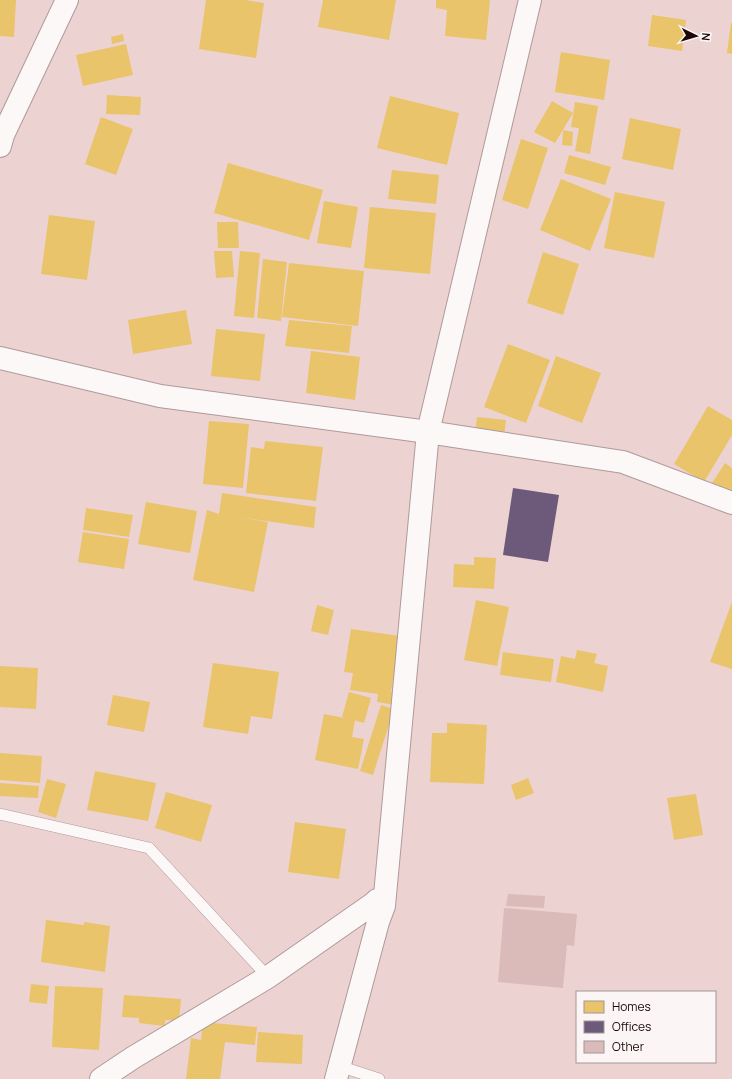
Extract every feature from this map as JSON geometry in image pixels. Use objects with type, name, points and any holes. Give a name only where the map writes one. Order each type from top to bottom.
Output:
[{"type":"street","points":[[0,146],[67,0]]},
{"type":"street","points":[[338,1072],[378,922],[384,906],[428,432],[530,0]]},
{"type":"street","points":[[0,358],[160,396],[428,432],[623,462],[732,503]]},
{"type":"street","points":[[101,1079],[134,1057],[268,976],[374,904],[377,900],[384,898]]},
{"type":"lane","points":[[0,814],[149,848],[268,976]]},
{"type":"lane","points":[[338,1072],[379,1079]]},
{"type":"building: Homes","points":[[0,0],[16,0],[14,37],[0,36]]},
{"type":"building: Homes","points":[[206,0],[246,0],[264,3],[256,58],[199,49]]},
{"type":"building: Homes","points":[[323,0],[396,0],[389,40],[318,27]]},
{"type":"building: Homes","points":[[436,0],[490,0],[486,40],[445,36],[447,10],[436,8]]},
{"type":"building: Homes","points":[[652,15],[686,20],[682,51],[648,46]]},
{"type":"building: Homes","points":[[732,23],[732,54],[727,53]]},
{"type":"building: Homes","points":[[123,34],[124,41],[112,44],[111,37]]},
{"type":"building: Homes","points":[[126,44],[133,75],[83,86],[76,55]]},
{"type":"building: Homes","points":[[561,52],[610,60],[604,100],[555,92]]},
{"type":"building: Homes","points":[[107,95],[141,97],[140,115],[106,114]]},
{"type":"building: Homes","points":[[390,96],[459,113],[447,165],[377,148]]},
{"type":"building: Homes","points":[[552,101],[573,113],[555,143],[534,132]]},
{"type":"building: Homes","points":[[575,102],[598,106],[590,154],[575,151],[579,128],[571,127]]},
{"type":"building: Homes","points":[[101,117],[133,129],[116,175],[85,164]]},
{"type":"building: Homes","points":[[630,118],[681,129],[673,170],[622,159]]},
{"type":"building: Homes","points":[[563,130],[573,132],[572,146],[562,145]]},
{"type":"building: Homes","points":[[521,139],[548,148],[528,209],[502,200]]},
{"type":"building: Homes","points":[[569,155],[611,167],[605,185],[564,173]]},
{"type":"building: Homes","points":[[228,163],[323,190],[309,240],[214,213]]},
{"type":"building: Homes","points":[[392,170],[439,175],[436,204],[388,199]]},
{"type":"building: Homes","points":[[561,179],[611,199],[590,251],[540,230]]},
{"type":"building: Homes","points":[[615,192],[665,202],[654,258],[604,248]]},
{"type":"building: Homes","points":[[324,201],[358,207],[351,248],[317,243]]},
{"type":"building: Homes","points":[[370,207],[436,213],[430,274],[364,268]]},
{"type":"building: Homes","points":[[49,215],[95,221],[87,280],[41,274]]},
{"type":"building: Homes","points":[[217,222],[238,222],[239,248],[218,248]]},
{"type":"building: Homes","points":[[214,251],[232,251],[234,277],[216,278]]},
{"type":"building: Homes","points":[[240,251],[260,253],[254,318],[234,316]]},
{"type":"building: Homes","points":[[543,252],[579,264],[563,315],[527,303]]},
{"type":"building: Homes","points":[[263,259],[287,262],[281,321],[257,318]]},
{"type":"building: Homes","points":[[289,263],[364,271],[358,326],[282,317]]},
{"type":"building: Homes","points":[[186,310],[192,344],[133,354],[128,320]]},
{"type":"building: Homes","points":[[289,320],[352,326],[349,353],[285,346]]},
{"type":"building: Homes","points":[[216,329],[265,334],[260,381],[211,376]]},
{"type":"building: Homes","points":[[508,344],[550,360],[526,423],[484,407]]},
{"type":"building: Homes","points":[[311,351],[360,357],[355,400],[306,393]]},
{"type":"building: Homes","points":[[556,356],[601,373],[582,423],[538,406]]},
{"type":"building: Homes","points":[[708,406],[732,420],[732,435],[704,482],[674,464]]},
{"type":"building: Homes","points":[[477,417],[506,420],[504,436],[475,433]]},
{"type":"building: Homes","points":[[209,421],[249,424],[243,488],[203,484]]},
{"type":"building: Homes","points":[[265,441],[323,447],[316,501],[246,493],[251,447],[264,449]]},
{"type":"building: Homes","points":[[725,463],[732,468],[732,496],[712,483]]},
{"type":"building: Homes","points":[[222,493],[316,507],[314,528],[239,517],[268,522],[254,592],[193,580],[207,510],[219,514]]},
{"type":"building: Homes","points":[[146,502],[197,511],[190,553],[138,544]]},
{"type":"building: Homes","points":[[86,508],[133,515],[129,537],[83,530]]},
{"type":"building: Homes","points":[[83,532],[129,539],[124,569],[78,562]]},
{"type":"building: Homes","points":[[474,557],[496,558],[494,589],[453,587],[454,564],[474,565]]},
{"type":"building: Homes","points":[[476,600],[509,607],[497,666],[464,660]]},
{"type":"building: Homes","points":[[732,602],[732,669],[710,662]]},
{"type":"building: Homes","points":[[317,605],[334,610],[328,635],[311,631]]},
{"type":"building: Homes","points":[[351,629],[400,636],[391,692],[397,692],[395,705],[377,702],[378,694],[350,690],[353,673],[344,672]]},
{"type":"building: Homes","points":[[577,650],[597,654],[594,663],[608,666],[603,692],[556,682],[561,656],[575,659]]},
{"type":"building: Homes","points":[[503,652],[554,659],[551,682],[500,675]]},
{"type":"building: Homes","points":[[213,663],[279,672],[272,719],[251,716],[248,734],[203,727]]},
{"type":"building: Homes","points":[[0,666],[38,668],[36,709],[0,707]]},
{"type":"building: Homes","points":[[349,692],[371,698],[364,723],[342,717]]},
{"type":"building: Homes","points":[[113,695],[150,702],[144,732],[107,725]]},
{"type":"building: Homes","points":[[381,705],[394,709],[373,775],[360,771]]},
{"type":"building: Homes","points":[[324,714],[355,720],[352,737],[364,739],[358,769],[315,760]]},
{"type":"building: Homes","points":[[447,723],[487,725],[484,784],[430,782],[432,733],[447,733]]},
{"type":"building: Homes","points":[[0,753],[42,756],[40,783],[0,780]]},
{"type":"building: Homes","points":[[95,771],[156,783],[148,821],[87,810]]},
{"type":"building: Homes","points":[[528,778],[534,793],[516,800],[511,785]]},
{"type":"building: Homes","points":[[47,779],[66,784],[56,818],[38,812]]},
{"type":"building: Homes","points":[[0,783],[39,786],[38,798],[0,796]]},
{"type":"building: Homes","points":[[166,792],[212,805],[201,842],[155,828]]},
{"type":"building: Homes","points":[[696,794],[703,835],[674,840],[667,798]]},
{"type":"building: Homes","points":[[295,822],[346,829],[339,879],[288,872]]},
{"type":"building: Homes","points":[[46,920],[84,925],[84,922],[110,926],[105,972],[41,962]]},
{"type":"building: Homes","points":[[31,984],[49,986],[47,1004],[29,1002]]},
{"type":"building: Homes","points":[[55,986],[103,988],[99,1050],[52,1047]]},
{"type":"building: Homes","points":[[124,995],[181,999],[179,1021],[165,1020],[165,1026],[139,1023],[139,1018],[122,1017]]},
{"type":"building: Homes","points":[[203,1022],[257,1027],[255,1045],[225,1042],[220,1079],[186,1079],[191,1038],[201,1040]]},
{"type":"building: Homes","points":[[258,1032],[303,1035],[302,1064],[256,1062]]},
{"type":"building: Offices","points":[[513,488],[559,495],[548,562],[503,555]]},
{"type":"building: Other","points":[[508,894],[545,896],[544,908],[506,906]]},
{"type":"building: Other","points":[[504,908],[577,914],[574,946],[567,945],[563,988],[498,982]]}]
